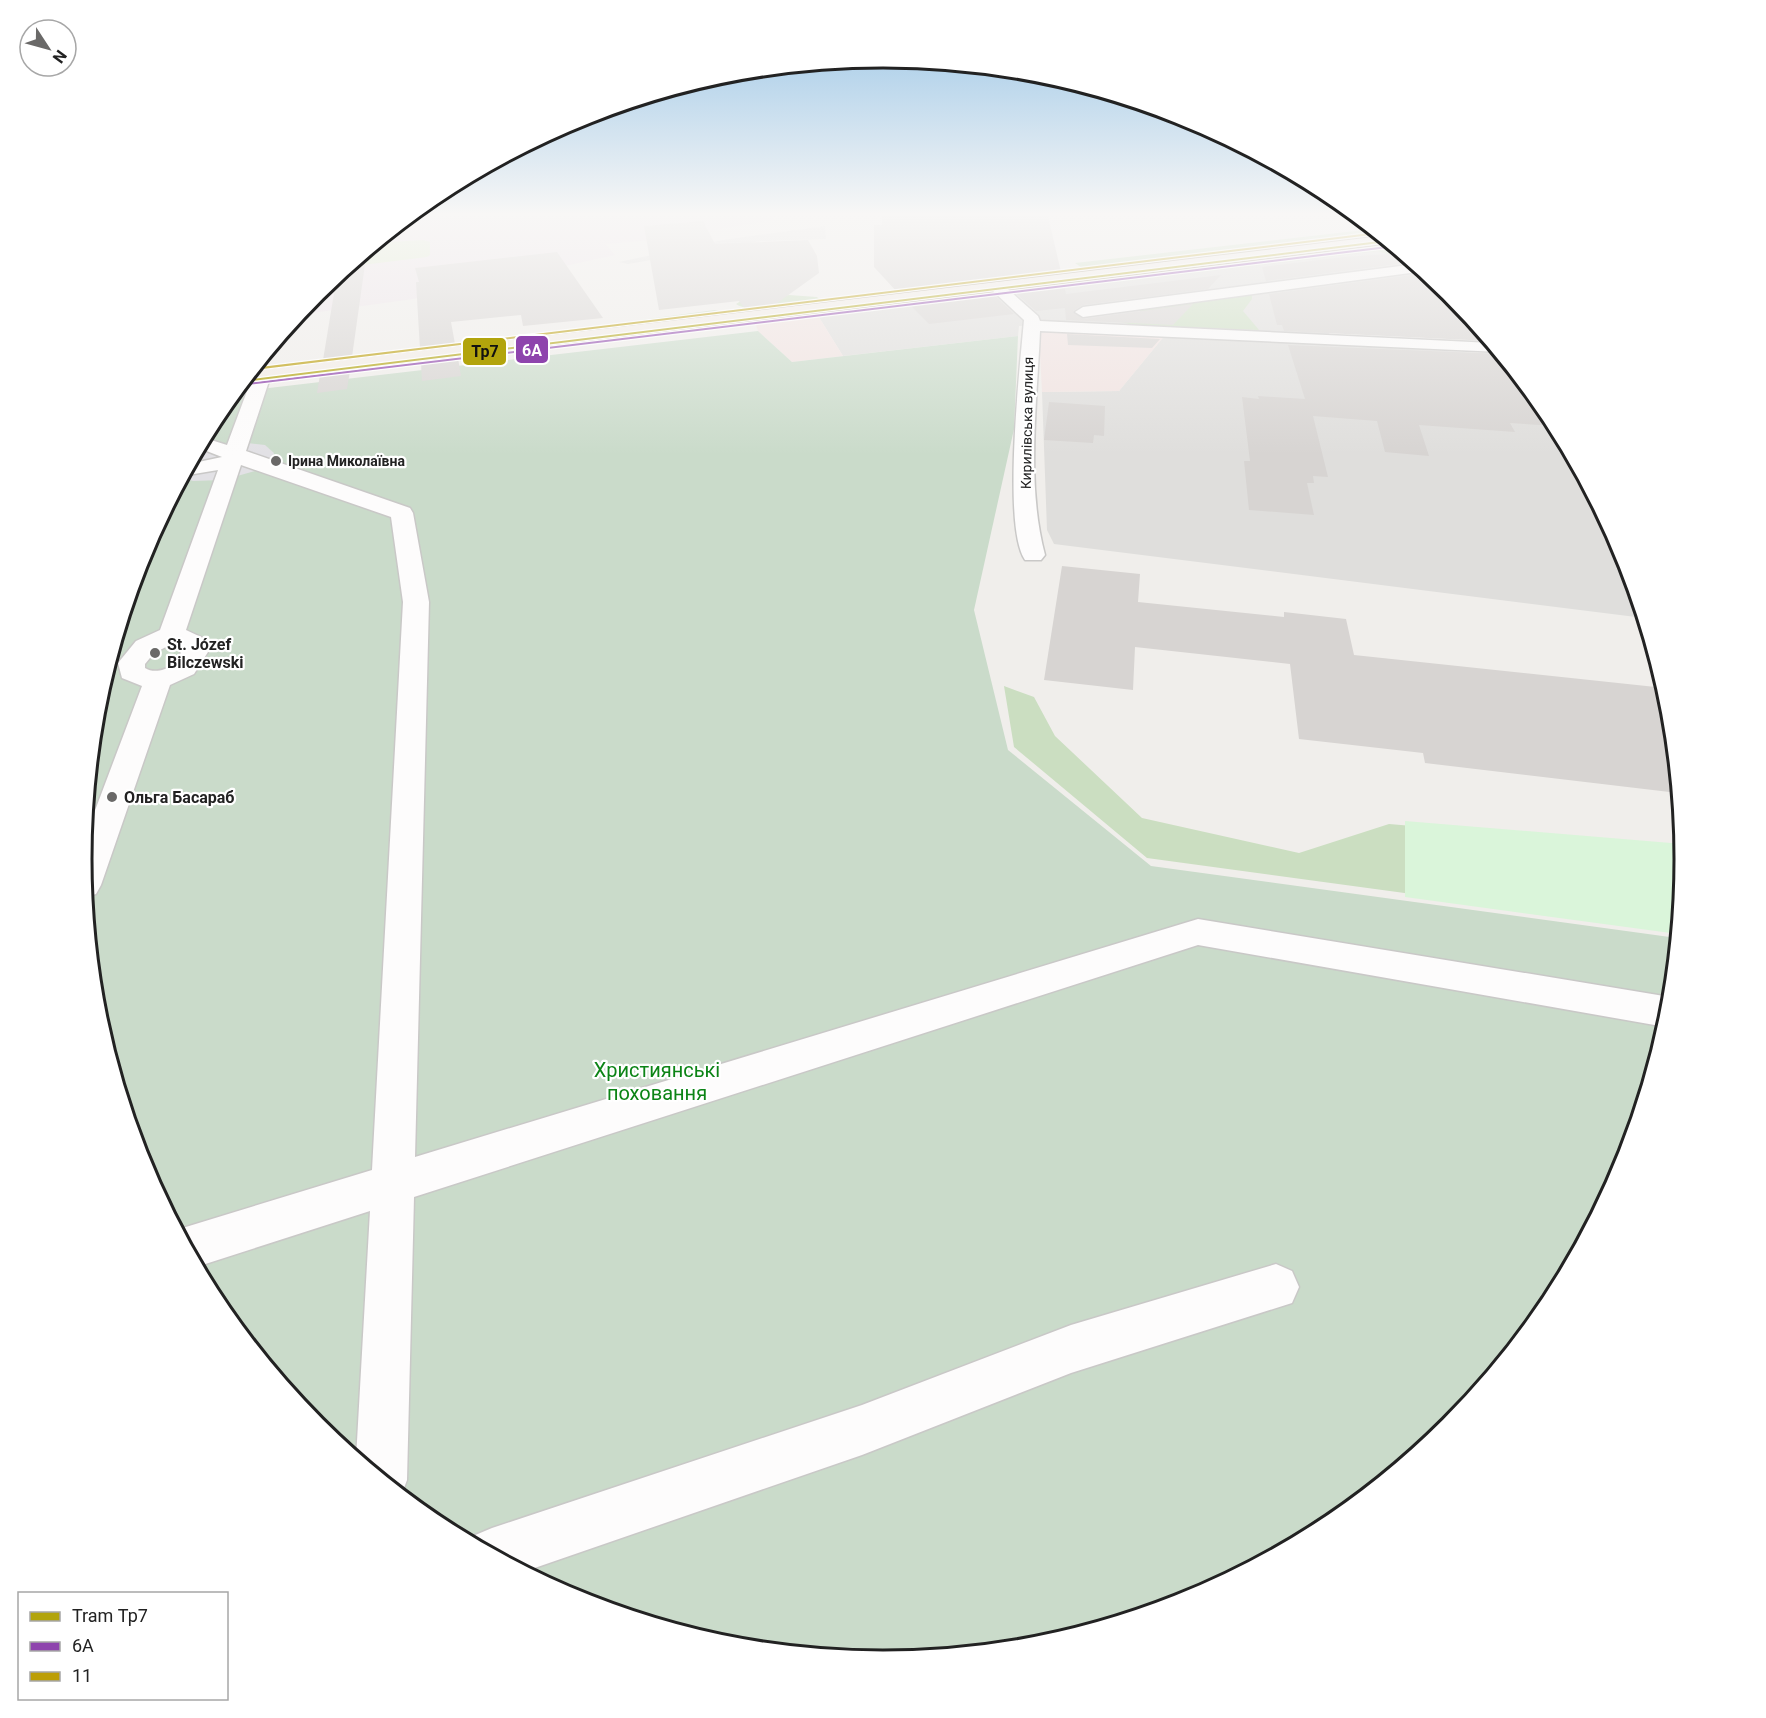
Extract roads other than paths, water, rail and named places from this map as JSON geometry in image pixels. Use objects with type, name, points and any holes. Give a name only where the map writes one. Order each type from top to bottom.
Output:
[{"type":"main road","points":[[256,376],[929,295]]},
{"type":"street","points":[[1005,295],[1032,322],[1487,347]]},
{"type":"street","points":[[1032,322],[1225,295]]},
{"type":"street","name":"Кирилівська вулиця","points":[[1032,322],[1024,460],[1028,535],[1033,555]]},
{"type":"street","points":[[92,863],[158,681],[136,676],[130,668],[131,663],[145,647],[171,635],[246,454],[254,379]]},
{"type":"street","points":[[211,446],[246,454],[402,513],[416,602],[381,1471]]},
{"type":"street","points":[[195,468],[246,454]]},
{"type":"street","points":[[193,1246],[1198,932],[1659,1010]]},
{"type":"street","points":[[501,1552],[862,1430],[1071,1349],[1276,1287]]},
{"type":"tram line","name":"Тр7","points":[[253,380],[945,295]]},
{"type":"place","name":"Ірина Миколаївна","points":[[276,461]]},
{"type":"place","name":"St. Józef Bilczewski","points":[[155,653]]},
{"type":"place","name":"Ольга Басараб","points":[[112,797]]},
{"type":"park label","name":"Християнські поховання","points":[[657,1082]]}]
